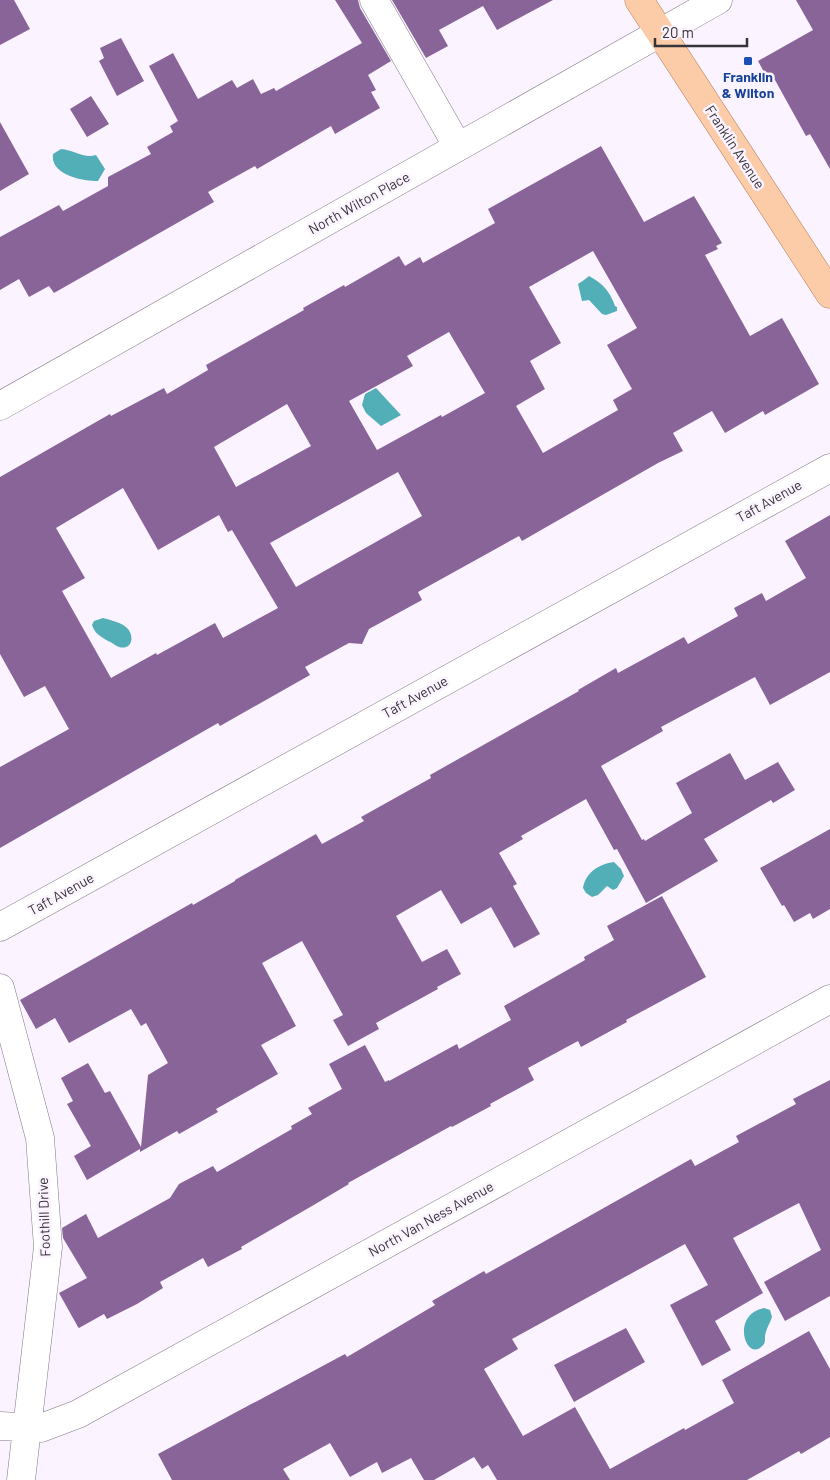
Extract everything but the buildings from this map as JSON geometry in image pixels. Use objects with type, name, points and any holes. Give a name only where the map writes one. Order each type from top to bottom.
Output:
[{"type":"main road","name":"Franklin Avenue","points":[[640,0],[830,294]]},
{"type":"street","points":[[374,0],[458,147]]},
{"type":"street","name":"North Wilton Place","points":[[0,406],[718,0]]},
{"type":"street","name":"Taft Avenue","points":[[0,927],[830,468]]},
{"type":"street","name":"Foothill Drive","points":[[0,988],[40,1138],[48,1247],[21,1480]]},
{"type":"street","name":"North Van Ness Avenue","points":[[0,1426],[41,1428],[78,1414],[830,999]]},
{"type":"water","points":[[61,149],[87,156],[96,155],[105,169],[98,181],[76,178],[62,172],[53,161],[53,154]]},
{"type":"water","points":[[589,276],[605,288],[617,307],[617,311],[606,315],[602,314],[589,300],[582,301],[578,284]]},
{"type":"water","points":[[376,388],[401,415],[381,426],[366,413],[362,405],[365,394]]},
{"type":"water","points":[[103,618],[118,622],[129,630],[131,641],[127,647],[118,646],[96,633],[92,625],[94,621]]},
{"type":"water","points":[[614,862],[621,869],[624,876],[617,888],[613,890],[607,886],[598,895],[592,897],[586,893],[583,888],[590,873],[598,867]]},
{"type":"water","points":[[764,1308],[770,1310],[772,1317],[765,1334],[765,1342],[758,1349],[752,1349],[744,1337],[744,1328],[753,1312]]},
{"type":"place","name":"Franklin & Wilton","points":[[748,61]]}]
